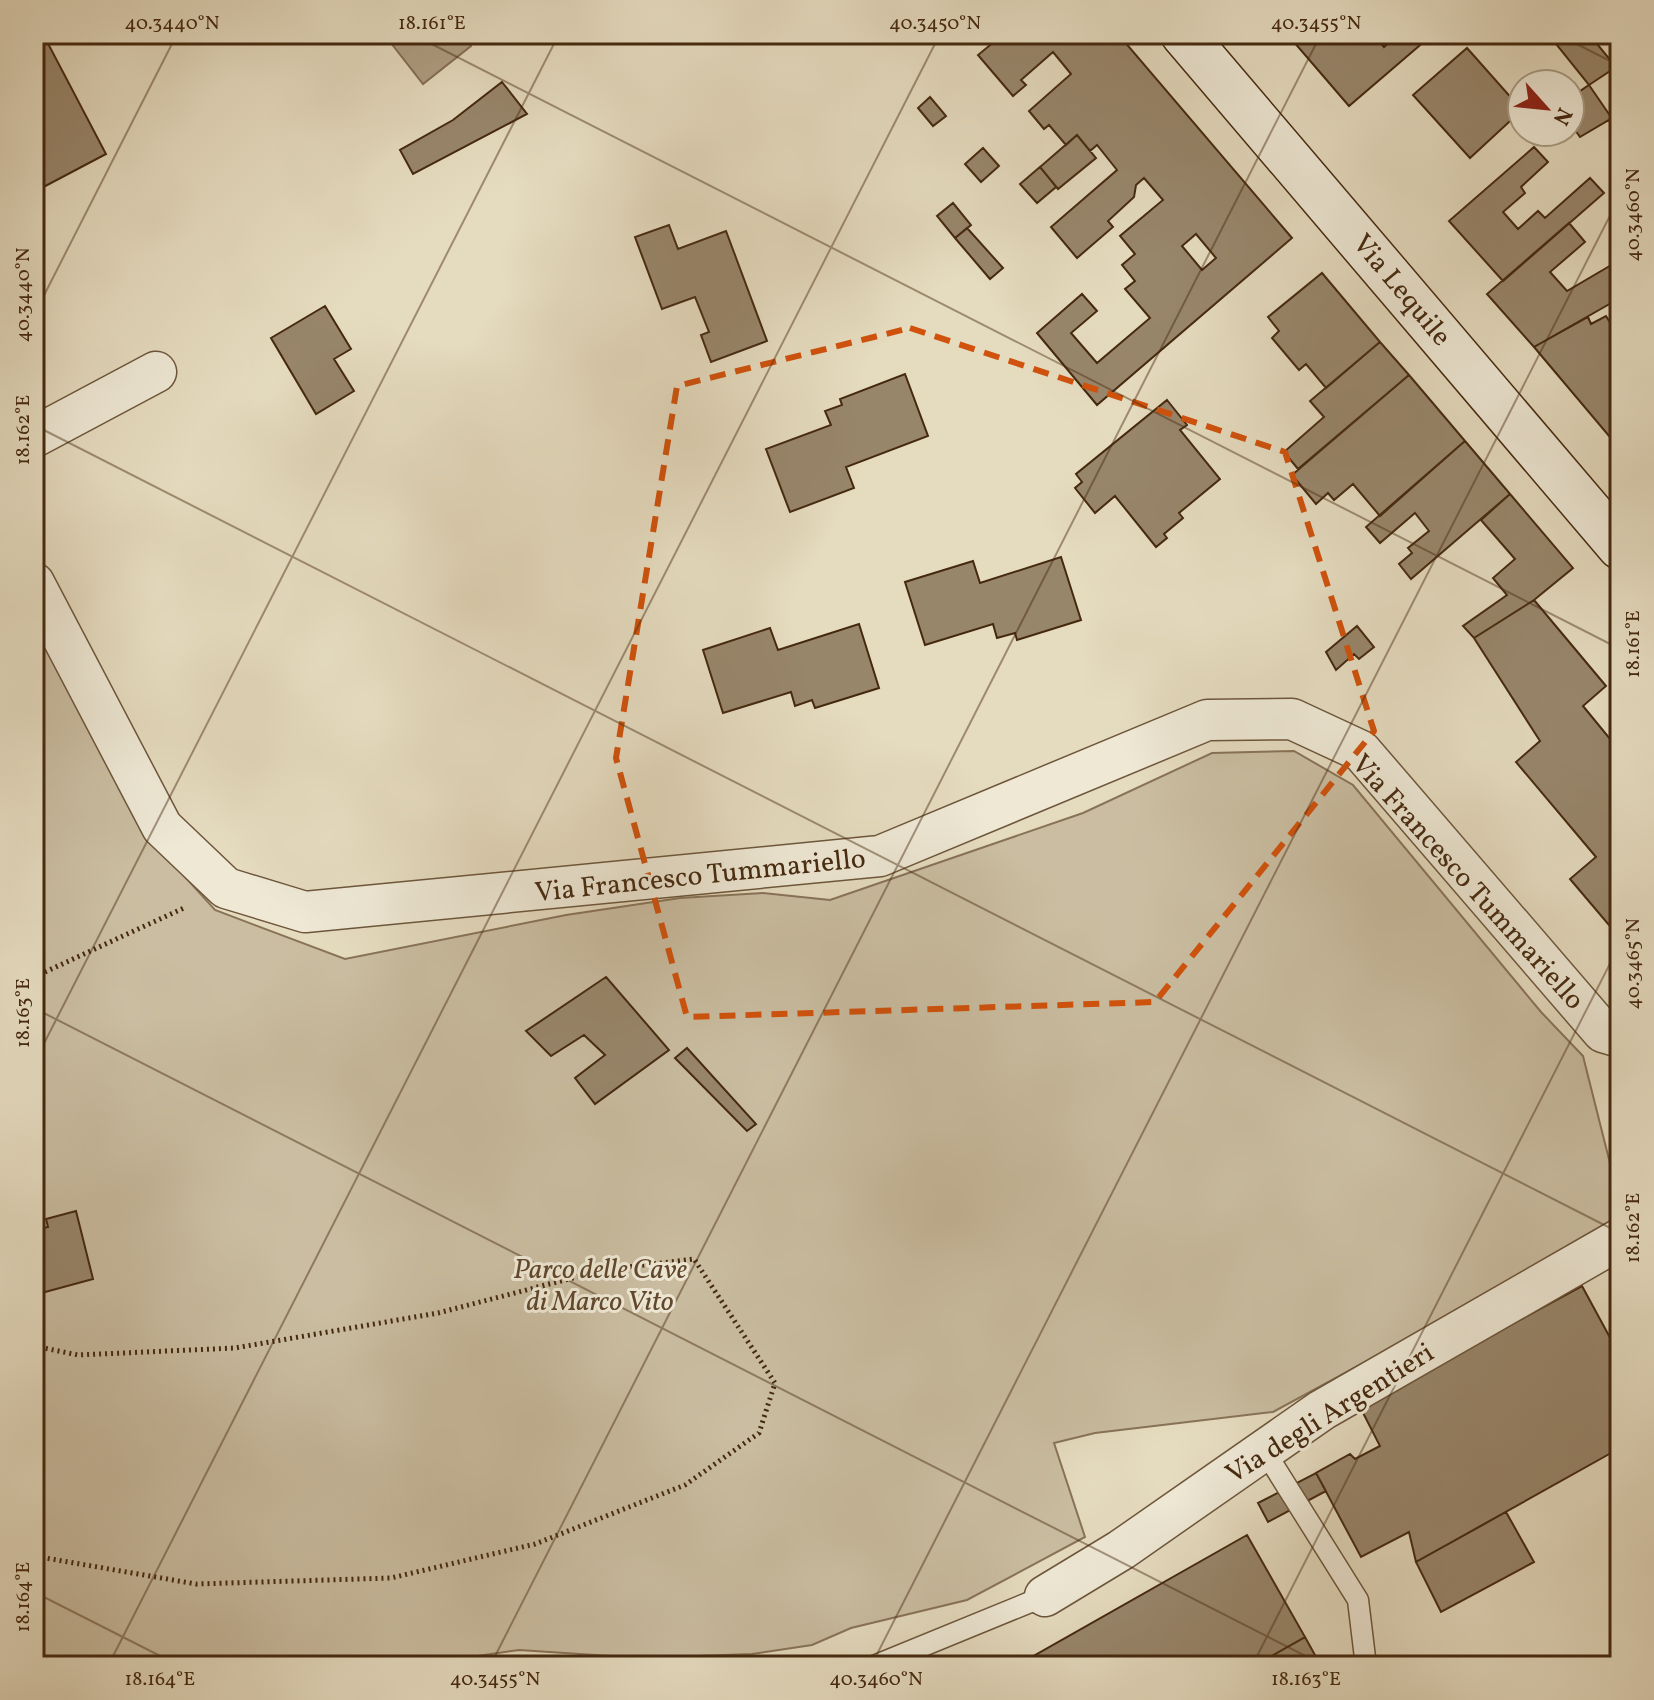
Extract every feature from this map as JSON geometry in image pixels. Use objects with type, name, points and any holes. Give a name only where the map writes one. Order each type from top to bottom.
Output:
[{"type":"main road","name":"Via Lequile","points":[[1183,34],[1620,547]]},
{"type":"street","points":[[34,437],[156,372]]},
{"type":"street","name":"Via Francesco Tummariello","points":[[34,583],[162,827],[226,888],[305,912],[880,856],[1207,720],[1292,719],[1361,751],[1603,1032],[1620,1037]]},
{"type":"street","name":"Via degli Argentieri","points":[[1045,1596],[1121,1550],[1322,1410],[1620,1239]]},
{"type":"lane","points":[[1264,1450],[1358,1600],[1366,1666]]},
{"type":"lane","points":[[874,1666],[1045,1596]]},
{"type":"path","points":[[34,977],[226,888]]},
{"type":"path","points":[[34,1346],[78,1355],[235,1348],[438,1313],[603,1270],[694,1259],[775,1383],[759,1433],[685,1485],[535,1544],[391,1578],[196,1584],[34,1556]]},
{"type":"highlighted area","points":[[910,328],[1285,452],[1374,731],[1155,1002],[687,1017],[616,758],[677,386]]},
{"type":"green space","name":"Parco delle Cave di Marco Vito","points":[[34,623],[145,833],[215,910],[345,959],[566,915],[680,898],[763,893],[830,900],[1083,813],[1212,753],[1294,751],[1353,785],[1541,1012],[1583,1056],[1620,1203],[1620,1224],[1273,1412],[1095,1433],[1054,1443],[1085,1537],[967,1600],[851,1628],[812,1645],[752,1654],[641,1658],[519,1650],[409,1666],[34,1666]]},
{"type":"shaded area","points":[[384,34],[462,34],[471,46],[423,84]]},
{"type":"building","points":[[34,34],[43,34],[106,154],[34,192]]},
{"type":"building","points":[[1013,34],[1118,34],[1292,238],[1097,405],[1037,333],[1082,294],[1097,311],[1071,333],[1097,363],[1150,318],[1125,289],[1135,281],[1122,265],[1135,254],[1120,236],[1163,200],[1144,178],[1136,185],[1134,197],[1108,221],[1113,227],[1077,258],[1051,227],[1117,170],[1097,145],[1090,151],[1077,135],[1066,145],[1049,125],[1044,129],[1029,111],[1071,74],[1053,52],[1021,80],[1026,85],[1013,96],[978,55],[1001,36],[1006,41]],"holes":[[[1196,234],[1216,258],[1202,270],[1182,246]]]},
{"type":"building","points":[[1287,34],[1373,34],[1384,47],[1399,34],[1433,34],[1349,106]]},
{"type":"building","points":[[1548,34],[1589,34],[1616,67],[1589,85],[1586,68],[1575,68]]},
{"type":"building","points":[[1467,48],[1506,92],[1506,125],[1470,158],[1413,95]]},
{"type":"building","points":[[502,82],[527,114],[413,174],[400,150],[453,120]]},
{"type":"building","points":[[1589,85],[1611,117],[1620,112],[1620,140],[1609,120],[1586,133],[1586,87]]},
{"type":"building","points":[[930,97],[946,116],[933,126],[918,108]]},
{"type":"building","points":[[1077,135],[1096,158],[1058,189],[1040,167]]},
{"type":"building","points":[[983,148],[999,166],[981,182],[965,164]]},
{"type":"building","points":[[1533,148],[1548,162],[1521,187],[1525,193],[1503,212],[1518,229],[1538,211],[1545,218],[1590,178],[1604,193],[1503,281],[1449,221]]},
{"type":"building","points":[[1040,167],[1056,187],[1037,203],[1020,184]]},
{"type":"building","points":[[953,203],[971,225],[955,238],[937,216]]},
{"type":"building","points":[[1569,223],[1585,242],[1550,272],[1567,291],[1620,260],[1620,298],[1534,347],[1487,294]]},
{"type":"building","points":[[669,225],[678,249],[726,231],[767,341],[711,362],[701,335],[709,332],[695,297],[662,309],[635,237]]},
{"type":"building","points":[[967,228],[1003,268],[990,279],[955,238]]},
{"type":"building","points":[[1322,273],[1380,342],[1326,388],[1306,364],[1299,370],[1272,338],[1279,331],[1268,317]]},
{"type":"building","points":[[325,306],[351,349],[334,359],[354,391],[316,414],[271,338]]},
{"type":"building","points":[[1606,316],[1620,339],[1620,449],[1534,347],[1588,317],[1591,324]]},
{"type":"building","points":[[1380,342],[1409,375],[1298,469],[1284,452],[1324,417],[1310,401]]},
{"type":"building","points":[[905,374],[928,436],[846,467],[854,488],[790,512],[766,449],[831,425],[825,411],[842,405],[840,399]]},
{"type":"building","points":[[1409,375],[1465,441],[1380,516],[1353,484],[1334,500],[1328,493],[1316,504],[1292,475]]},
{"type":"building","points":[[1167,400],[1187,425],[1180,430],[1220,479],[1179,513],[1183,518],[1164,534],[1167,538],[1156,547],[1115,496],[1095,513],[1075,488],[1082,482],[1076,474]]},
{"type":"building","points":[[1465,441],[1510,494],[1411,579],[1399,564],[1412,553],[1408,548],[1429,531],[1415,513],[1380,543],[1366,527]]},
{"type":"building","points":[[1510,494],[1573,568],[1534,600],[1474,638],[1463,626],[1507,595],[1493,578],[1515,559],[1481,520]]},
{"type":"building","points":[[1061,557],[1081,620],[1017,640],[1015,633],[997,638],[993,624],[925,645],[905,582],[973,561],[980,583]]},
{"type":"building","points":[[1534,600],[1606,686],[1583,706],[1620,751],[1620,938],[1570,879],[1596,857],[1516,762],[1540,741],[1474,638]]},
{"type":"building","points":[[859,624],[879,688],[815,708],[812,700],[795,706],[791,692],[723,713],[703,650],[770,628],[778,650]]},
{"type":"building","points":[[1357,626],[1374,647],[1359,659],[1354,654],[1336,670],[1326,652]]},
{"type":"building","points":[[606,977],[669,1050],[595,1104],[575,1078],[605,1055],[584,1035],[551,1056],[526,1031]]},
{"type":"building","points":[[687,1048],[756,1124],[747,1131],[675,1058]]},
{"type":"building","points":[[76,1211],[93,1279],[34,1295],[34,1230],[48,1227],[46,1219]]},
{"type":"building","points":[[1582,1286],[1620,1356],[1620,1448],[1416,1562],[1409,1532],[1361,1557],[1316,1473],[1350,1454],[1355,1459],[1380,1446],[1360,1407]]},
{"type":"building","points":[[1316,1473],[1326,1491],[1268,1522],[1258,1503]]},
{"type":"building","points":[[1506,1512],[1534,1562],[1441,1612],[1416,1562]]},
{"type":"building","points":[[1247,1535],[1305,1637],[1254,1666],[1016,1666]]},
{"type":"building","points":[[1305,1637],[1321,1666],[1254,1666]]}]
